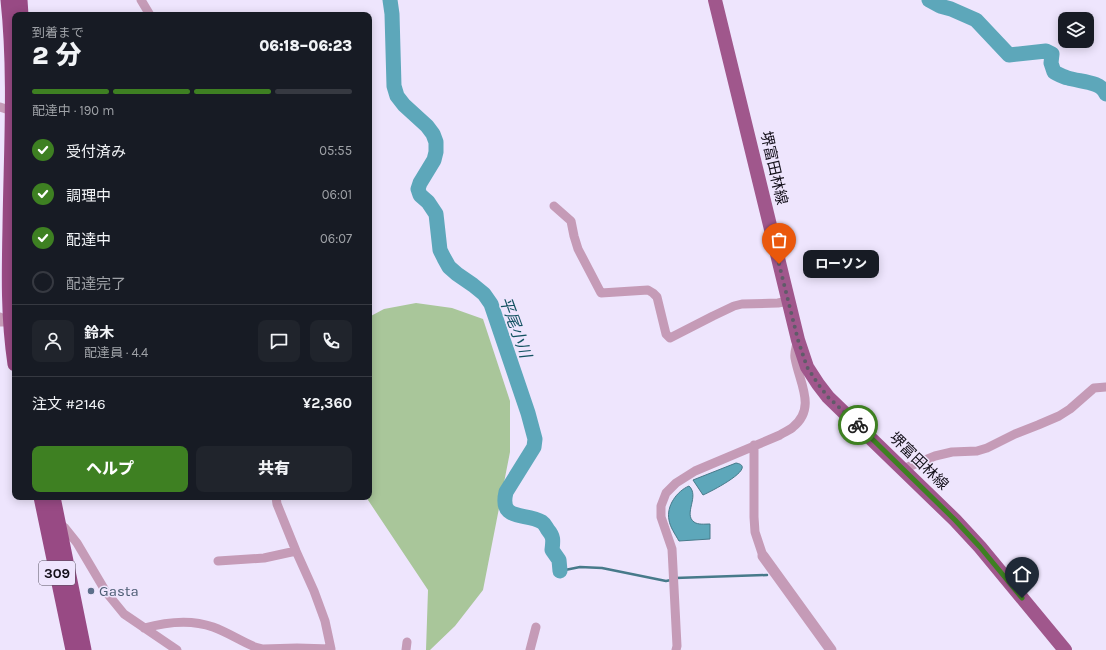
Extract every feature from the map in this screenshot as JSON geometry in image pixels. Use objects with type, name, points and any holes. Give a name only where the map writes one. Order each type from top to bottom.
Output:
[{"type":"highway","points":[[8,0],[12,54],[6,109],[9,321],[12,342]]},
{"type":"highway","points":[[20,0],[21,12]]},
{"type":"highway","name":"309","points":[[42,500],[72,650]]},
{"type":"highway","name":"309","points":[[54,500],[84,650]]},
{"type":"main road","name":"堺富田林線","points":[[715,0],[788,301],[807,367],[828,397],[938,502],[967,532],[1065,650]]},
{"type":"street","points":[[141,0],[148,12]]},
{"type":"street","points":[[554,206],[571,221],[578,249],[601,293],[648,290],[653,293],[657,297],[666,334],[670,338],[734,306],[742,304],[778,303],[788,301]]},
{"type":"street","points":[[676,650],[672,549],[661,517],[661,506],[666,492],[676,483],[695,471],[780,435],[793,428],[801,420],[805,410],[806,399],[795,357],[798,340]]},
{"type":"street","points":[[903,469],[935,456],[952,452],[977,451],[987,448],[1015,434],[1059,416],[1070,409],[1094,388],[1106,387]]},
{"type":"street","points":[[754,445],[755,532],[764,556],[831,650]]},
{"type":"street","points":[[144,628],[180,622],[195,623],[212,626],[255,647],[263,649],[331,649],[325,621],[276,500]]},
{"type":"street","points":[[58,523],[65,528],[77,543],[106,592],[124,614],[177,650]]},
{"type":"street","points":[[218,561],[264,558],[296,551]]},
{"type":"street","points":[[530,650],[536,627]]},
{"type":"green space","points":[[416,303],[452,308],[483,319],[510,401],[510,452],[483,590],[455,626],[430,650],[426,650],[428,590],[368,500],[372,500],[372,315],[384,309]]},
{"type":"water","points":[[736,463],[742,465],[742,469],[737,474],[722,485],[703,495],[693,480]]},
{"type":"water","points":[[689,486],[693,495],[690,510],[691,519],[697,524],[710,524],[710,539],[679,541],[670,525],[669,509],[671,504],[680,491]]},
{"type":"waterway","name":"平尾小川","points":[[390,0],[392,14],[394,86],[397,96],[404,105],[427,126],[433,134],[436,142],[434,160],[418,189],[420,195],[428,202],[436,214],[440,250],[449,267],[484,294],[491,304],[528,413],[535,439],[534,447],[506,492],[506,508],[510,512],[535,519],[544,524],[552,537],[552,550],[559,560],[560,571]]},
{"type":"waterway","points":[[929,0],[940,6],[976,20],[1009,55],[1046,51],[1052,54],[1051,63],[1054,72],[1066,78],[1095,84],[1106,94]]},
{"type":"waterway","points":[[560,571],[580,567],[602,568],[666,581],[671,580]]},
{"type":"waterway","points":[[675,578],[767,575]]},
{"type":"way so far","points":[[779,264],[798,340],[807,367],[828,397],[858,425]]},
{"type":"place","name":"ローソン","points":[[779,264]]},
{"type":"place","name":"Gasta","points":[[91,591]]},
{"type":"route","points":[[858,425],[967,532],[1022,598]]}]
